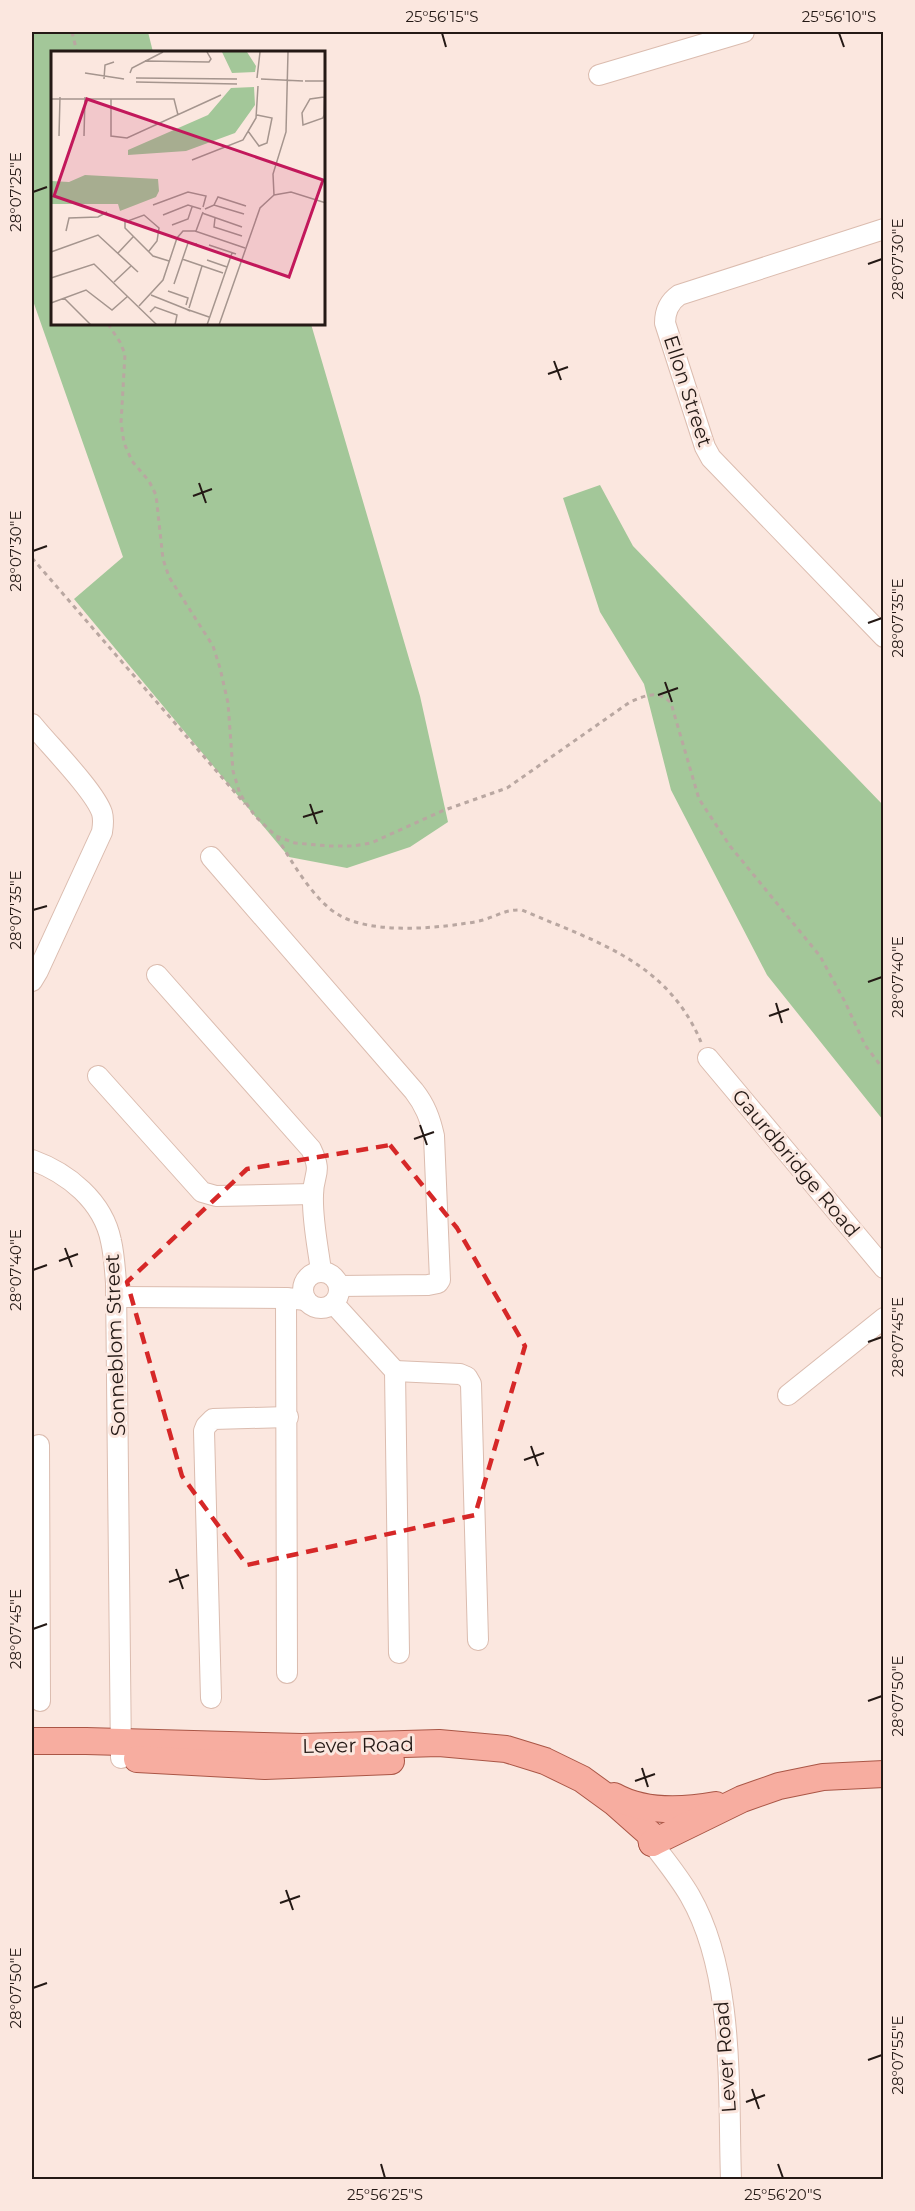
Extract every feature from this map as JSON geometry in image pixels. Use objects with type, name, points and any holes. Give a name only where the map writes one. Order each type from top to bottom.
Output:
[{"type":"main road","name":"Lever Road","points":[[32,1741],[265,1766],[308,1766],[445,1758],[502,1761],[527,1766],[571,1785],[610,1808],[644,1839],[652,1843]]},
{"type":"main road","name":"Lever Road","points":[[32,1757],[121,1750],[439,1743],[506,1749],[531,1755],[582,1779],[650,1834],[652,1843]]},
{"type":"main road","points":[[652,1843],[742,1799],[779,1786],[823,1777],[884,1774]]},
{"type":"main road","points":[[582,1779],[623,1801],[649,1808],[695,1809],[742,1799]]},
{"type":"street","points":[[598,75],[744,32]]},
{"type":"street","name":"Ellon Street","points":[[884,229],[679,295],[671,301],[665,316],[665,323],[705,447],[711,458],[884,637]]},
{"type":"street","points":[[32,724],[90,793],[103,815],[104,825],[32,981]]},
{"type":"street","points":[[116,1290],[298,1295],[316,1308],[322,1309],[337,1295],[428,1285],[438,1283],[442,1275],[434,1136],[425,1105],[212,857]]},
{"type":"street","points":[[157,975],[307,1142],[317,1161],[318,1173],[313,1194],[321,1271]]},
{"type":"street","name":"Gaurdbridge Road","points":[[708,1058],[884,1268]]},
{"type":"street","points":[[98,1076],[202,1191],[216,1196],[313,1194]]},
{"type":"street","name":"Sonneblom Street","points":[[32,1160],[66,1177],[93,1203],[103,1219],[111,1240],[116,1290],[121,1750]]},
{"type":"street","points":[[287,1673],[288,1417],[298,1295],[309,1276],[321,1271],[333,1275],[337,1295],[395,1371],[399,1653]]},
{"type":"street","points":[[788,1395],[884,1318]]},
{"type":"street","points":[[395,1371],[460,1374],[467,1377],[471,1384],[478,1640]]},
{"type":"street","points":[[211,1698],[204,1431],[213,1419],[288,1417]]},
{"type":"street","points":[[39,1445],[35,1658],[40,1701]]},
{"type":"street","name":"Lever Road","points":[[652,1843],[690,1896],[717,1965],[725,2022],[731,2180]]},
{"type":"path","points":[[72,32],[77,51]]},
{"type":"path","points":[[109,326],[125,354],[121,423],[124,442],[132,461],[149,481],[156,495],[164,559],[169,577],[213,646],[228,703],[233,771],[240,794],[255,816]]},
{"type":"path","points":[[32,558],[255,816],[276,836],[321,899],[338,915],[359,923],[408,928],[459,925],[483,920],[511,909],[522,910],[622,953],[656,978],[693,1022],[708,1058]]},
{"type":"path","points":[[276,836],[295,843],[329,846],[371,843],[442,811],[507,788],[630,702],[646,695],[657,694],[666,697],[671,703],[699,799],[730,846],[820,956],[865,1045],[884,1070]]},
{"type":"highlighted area","points":[[390,1145],[457,1228],[525,1346],[475,1515],[247,1565],[182,1476],[127,1282],[247,1169]]},
{"type":"green space","points":[[32,32],[148,32],[153,51],[51,51],[51,326],[312,326],[420,696],[448,822],[410,847],[347,868],[289,857],[74,599],[123,557],[32,298]]},
{"type":"green space","points":[[600,485],[633,546],[883,805],[883,1120],[767,975],[671,790],[644,684],[600,612],[563,498]]}]
